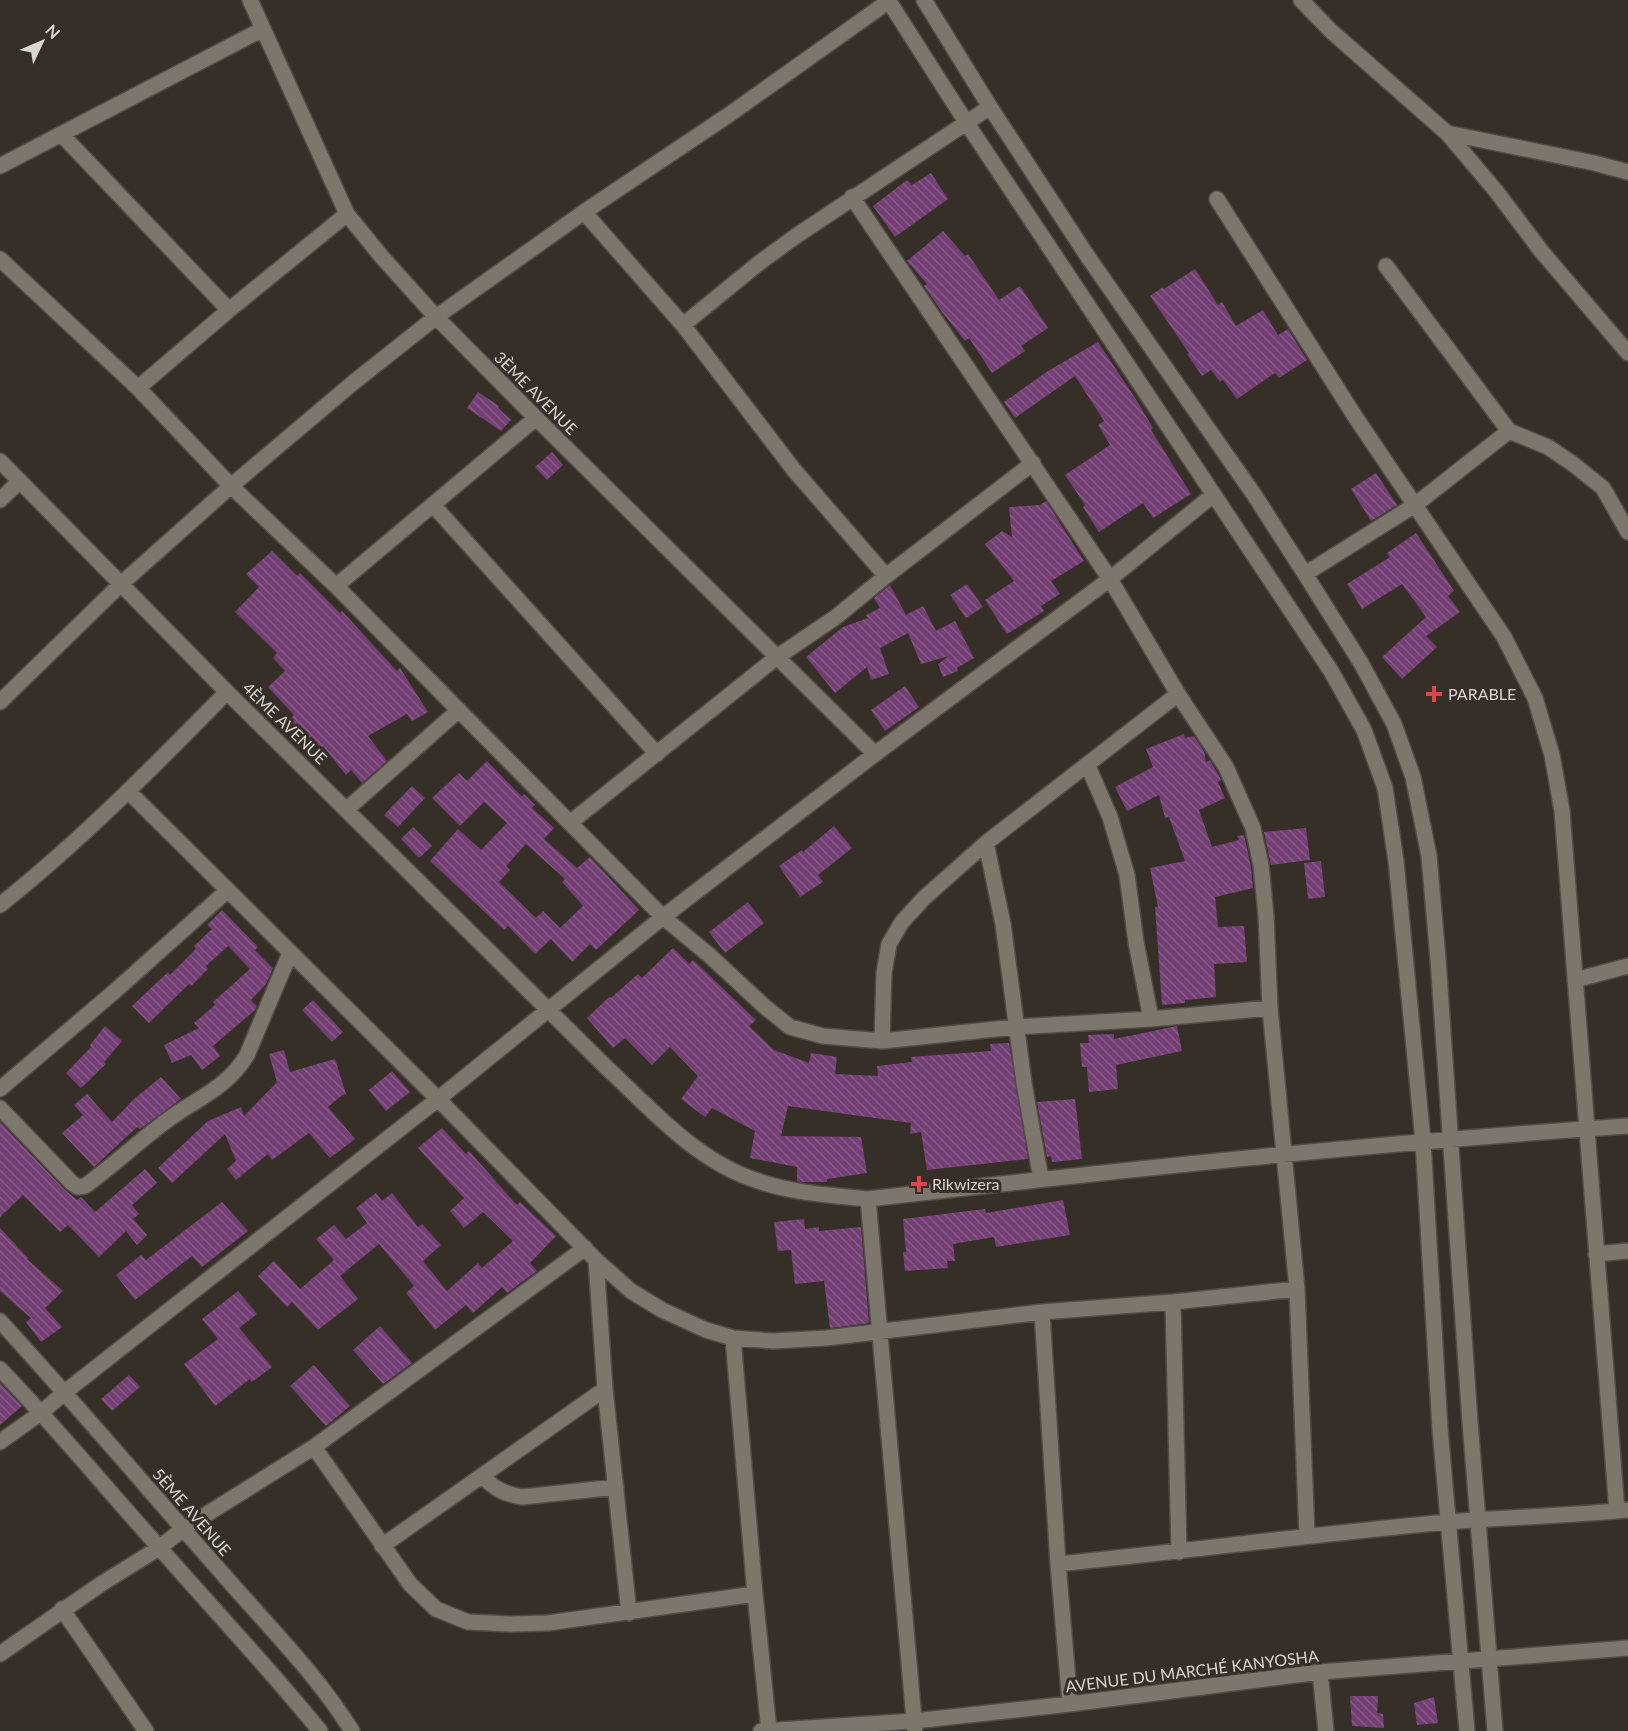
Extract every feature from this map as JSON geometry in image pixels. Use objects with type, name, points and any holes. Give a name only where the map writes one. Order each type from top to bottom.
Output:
[{"type":"street","name":"3ÈME AVENUE","points":[[250,0],[347,214],[436,317],[875,754]]},
{"type":"street","points":[[0,702],[121,584],[231,486],[354,382],[436,317],[584,212],[730,114],[888,0],[966,122],[1331,671],[1364,730],[1385,788],[1396,861],[1423,1141],[1440,1429],[1467,1731]]},
{"type":"street","points":[[924,0],[990,107],[1088,257],[1255,496],[1305,574],[1361,663],[1394,724],[1413,777],[1429,856],[1495,1731]]},
{"type":"street","points":[[1301,0],[1331,31],[1447,134],[1496,191],[1542,252],[1628,353]]},
{"type":"street","points":[[0,166],[263,29]]},
{"type":"street","points":[[683,325],[759,263],[852,197],[990,107]]},
{"type":"street","points":[[61,134],[229,310]]},
{"type":"street","points":[[1447,134],[1594,163],[1628,172]]},
{"type":"street","points":[[852,197],[1110,579],[1178,694],[1226,767],[1253,828],[1261,865],[1265,906],[1270,1008],[1297,1289],[1307,1536]]},
{"type":"street","points":[[1058,1564],[1450,1522],[1622,1510],[1596,1254],[1562,811],[1552,755],[1535,698],[1504,637],[1356,418],[1217,200]]},
{"type":"street","points":[[584,212],[683,325],[794,470],[886,576]]},
{"type":"street","points":[[138,388],[347,214]]},
{"type":"street","points":[[0,259],[138,388],[231,486],[336,586],[663,917],[790,1027],[823,1036],[882,1041],[1016,1027],[1151,1019],[1270,1008]]},
{"type":"street","points":[[1386,266],[1509,431],[1548,447],[1603,488],[1628,532]]},
{"type":"street","points":[[336,586],[536,418]]},
{"type":"street","points":[[1305,574],[1415,505],[1509,431]]},
{"type":"street","name":"4ÈME AVENUE","points":[[0,461],[227,692],[662,1119],[706,1157],[754,1180],[801,1192],[868,1199],[1284,1154],[1628,1126]]},
{"type":"street","points":[[571,822],[777,657],[836,617],[1033,463]]},
{"type":"street","points":[[0,500],[20,481]]},
{"type":"street","points":[[0,1442],[42,1412],[438,1099],[663,917],[875,754],[1110,579],[1213,495]]},
{"type":"street","points":[[433,505],[657,754]]},
{"type":"street","points":[[0,905],[29,882],[129,792],[227,692]]},
{"type":"street","points":[[882,1041],[884,973],[889,944],[902,922],[924,898],[986,843],[1178,694]]},
{"type":"street","points":[[347,809],[459,710]]},
{"type":"street","points":[[1088,766],[1110,817],[1127,875],[1136,942],[1151,1019]]},
{"type":"street","points":[[129,792],[438,1099],[596,1260],[631,1291],[662,1310],[706,1330],[733,1338],[773,1341],[826,1338],[1042,1312],[1173,1302],[1297,1289]]},
{"type":"street","points":[[986,843],[1003,924],[1016,1027],[1041,1179]]},
{"type":"street","points":[[0,1089],[228,890]]},
{"type":"street","points":[[0,1108],[72,1183],[78,1187],[85,1186],[169,1119],[224,1083],[238,1070],[247,1055],[290,953]]},
{"type":"street","points":[[1575,980],[1628,966]]},
{"type":"street","points":[[868,1199],[915,1726]]},
{"type":"street","points":[[0,1654],[62,1610],[159,1548],[183,1529],[314,1447],[585,1248]]},
{"type":"street","points":[[1596,1254],[1628,1251]]},
{"type":"street","points":[[596,1260],[605,1389],[629,1613]]},
{"type":"street","points":[[1173,1302],[1179,1552]]},
{"type":"street","points":[[1042,1312],[1058,1564],[1070,1704]]},
{"type":"street","name":"5ÈME AVENUE","points":[[0,1321],[65,1392],[321,1687],[352,1731]]},
{"type":"street","points":[[733,1338],[767,1731]]},
{"type":"street","points":[[0,1369],[42,1412],[320,1731]]},
{"type":"street","points":[[382,1546],[605,1389]]},
{"type":"street","points":[[314,1447],[410,1584],[436,1609],[468,1622],[548,1623],[755,1594]]},
{"type":"street","points":[[482,1476],[495,1489],[522,1497],[616,1487]]},
{"type":"street","points":[[62,1610],[146,1731]]},
{"type":"street","name":"AVENUE DU MARCHÉ KANYOSHA","points":[[767,1731],[915,1726],[1320,1672],[1628,1648]]},
{"type":"street","points":[[1320,1672],[1326,1731]]},
{"type":"building","points":[[931,173],[948,199],[895,237],[873,206],[907,180],[912,185]]},
{"type":"building","points":[[943,231],[965,256],[968,254],[999,300],[1020,286],[1048,328],[1021,346],[1025,351],[992,373],[969,338],[965,341],[942,312],[924,286],[927,284],[907,261]]},
{"type":"building","points":[[1195,269],[1218,305],[1222,302],[1236,326],[1263,310],[1278,335],[1288,329],[1307,360],[1279,378],[1275,373],[1237,399],[1223,380],[1220,382],[1211,370],[1202,376],[1150,296]]},
{"type":"building","points":[[1098,342],[1137,401],[1153,428],[1151,430],[1191,494],[1153,518],[1143,503],[1099,532],[1083,507],[1085,505],[1065,475],[1110,445],[1098,425],[1104,421],[1075,376],[1015,418],[1004,402],[1048,371]]},
{"type":"building","points":[[478,392],[499,406],[498,408],[511,420],[501,431],[467,408]]},
{"type":"building","points":[[552,452],[563,465],[547,480],[535,467]]},
{"type":"building","points":[[1376,473],[1397,505],[1371,521],[1351,489]]},
{"type":"building","points":[[1046,501],[1084,561],[1051,581],[1060,594],[1041,606],[1044,611],[1007,634],[985,600],[1014,581],[985,544],[1002,531],[1012,537],[1009,507],[1040,505]]},
{"type":"building","points":[[1416,533],[1454,591],[1448,596],[1460,612],[1426,636],[1437,647],[1402,679],[1382,657],[1426,617],[1402,584],[1362,609],[1347,584],[1390,557],[1387,553]]},
{"type":"building","points":[[272,551],[297,576],[300,573],[340,613],[342,611],[397,671],[400,668],[428,712],[412,721],[407,714],[368,736],[387,761],[362,783],[351,770],[346,775],[323,746],[320,750],[311,740],[309,743],[288,721],[294,715],[268,687],[285,671],[273,658],[277,653],[235,612],[259,587],[246,574]]},
{"type":"building","points":[[967,584],[983,607],[966,618],[950,595]]},
{"type":"building","points":[[890,585],[906,615],[923,606],[936,631],[955,621],[974,658],[957,668],[958,671],[943,677],[938,664],[949,656],[921,664],[908,633],[880,648],[889,674],[871,680],[867,667],[835,693],[806,657],[843,627],[868,618],[866,615],[880,608],[874,598]]},
{"type":"building","points":[[905,686],[919,707],[885,731],[871,710]]},
{"type":"building","points":[[1184,734],[1185,738],[1194,736],[1204,751],[1206,762],[1210,760],[1221,780],[1218,782],[1225,798],[1199,810],[1212,847],[1239,840],[1237,836],[1244,835],[1253,888],[1215,897],[1218,927],[1244,926],[1247,962],[1214,964],[1216,997],[1162,1005],[1155,907],[1158,907],[1150,868],[1185,861],[1169,817],[1165,818],[1159,795],[1127,811],[1115,787],[1153,767],[1146,749]]},
{"type":"building","points":[[487,761],[522,797],[524,794],[535,805],[532,808],[554,828],[544,839],[577,868],[590,857],[639,910],[596,950],[590,944],[572,962],[551,939],[535,954],[508,926],[504,930],[430,861],[458,829],[481,850],[507,823],[484,802],[460,826],[432,798],[459,773],[467,781]],"holes":[[[526,844],[565,879],[562,882],[583,906],[560,928],[543,911],[536,918],[499,882],[510,870],[506,866]]]},
{"type":"building","points":[[412,786],[425,798],[398,827],[384,815]]},
{"type":"building","points":[[834,826],[852,848],[818,875],[823,882],[800,897],[779,866],[802,850],[803,852]]},
{"type":"building","points":[[413,827],[432,846],[419,858],[401,839]]},
{"type":"building","points":[[1306,828],[1310,860],[1271,865],[1264,832]]},
{"type":"building","points":[[1321,861],[1325,897],[1308,899],[1304,863]]},
{"type":"building","points":[[748,902],[764,923],[725,953],[709,932]]},
{"type":"building","points":[[222,910],[258,947],[255,950],[273,968],[266,984],[251,1000],[257,1006],[255,1010],[213,1046],[220,1056],[202,1070],[191,1055],[172,1063],[164,1045],[199,1028],[194,1023],[215,1005],[213,1002],[250,969],[228,946],[206,966],[208,969],[191,986],[189,984],[149,1023],[132,1006],[168,972],[170,975],[196,949],[194,946],[212,929],[207,925]]},
{"type":"building","points":[[673,948],[689,964],[693,960],[756,1020],[749,1026],[774,1050],[809,1063],[811,1053],[837,1057],[835,1074],[878,1076],[877,1066],[912,1062],[911,1057],[991,1051],[990,1044],[1009,1043],[1028,1159],[927,1170],[921,1132],[910,1134],[911,1123],[788,1106],[781,1136],[861,1137],[867,1173],[827,1179],[827,1182],[803,1182],[797,1181],[797,1167],[750,1158],[755,1131],[712,1108],[705,1117],[681,1099],[698,1076],[670,1047],[652,1065],[625,1038],[613,1048],[587,1018],[638,974],[642,978]]},
{"type":"building","points":[[313,1000],[343,1032],[332,1042],[302,1010]]},
{"type":"building","points":[[105,1026],[122,1041],[104,1062],[106,1064],[81,1088],[66,1073],[91,1047],[90,1045]]},
{"type":"building","points":[[1177,1026],[1182,1051],[1116,1065],[1118,1089],[1089,1092],[1087,1067],[1082,1067],[1080,1043],[1089,1043],[1088,1035],[1114,1034],[1114,1039]]},
{"type":"building","points":[[284,1050],[290,1072],[335,1059],[346,1094],[328,1107],[355,1139],[330,1158],[309,1133],[272,1160],[268,1154],[236,1180],[227,1169],[236,1161],[225,1134],[172,1183],[158,1168],[208,1121],[241,1107],[244,1116],[277,1082],[269,1054]]},
{"type":"building","points":[[392,1071],[410,1092],[386,1111],[369,1090]]},
{"type":"building","points":[[161,1077],[181,1099],[140,1129],[137,1127],[94,1167],[62,1133],[83,1115],[74,1105],[87,1094],[112,1122],[134,1099]]},
{"type":"building","points":[[1075,1099],[1082,1159],[1052,1162],[1051,1156],[1047,1157],[1037,1102]]},
{"type":"building","points":[[0,1122],[65,1190],[77,1200],[81,1197],[95,1212],[145,1169],[157,1183],[132,1205],[139,1214],[133,1219],[147,1235],[137,1245],[126,1231],[99,1257],[68,1225],[60,1232],[23,1195],[0,1217]]},
{"type":"building","points":[[442,1128],[466,1154],[469,1151],[517,1205],[520,1202],[556,1236],[530,1263],[537,1271],[507,1293],[502,1287],[473,1313],[466,1305],[435,1330],[406,1293],[414,1286],[379,1244],[340,1276],[358,1299],[318,1330],[292,1302],[287,1307],[258,1276],[274,1261],[300,1289],[334,1260],[316,1239],[334,1225],[346,1239],[367,1223],[356,1208],[376,1193],[382,1201],[392,1193],[418,1227],[422,1224],[441,1245],[423,1261],[447,1291],[478,1263],[482,1268],[513,1241],[483,1212],[464,1228],[450,1211],[464,1198],[418,1148]]},
{"type":"building","points":[[1063,1200],[1070,1235],[996,1247],[994,1237],[953,1244],[955,1261],[947,1261],[948,1268],[905,1271],[903,1219],[985,1209],[986,1213]]},
{"type":"building","points":[[222,1202],[248,1231],[202,1267],[192,1256],[135,1300],[116,1275],[141,1255],[146,1260]]},
{"type":"building","points":[[804,1219],[805,1229],[819,1227],[819,1231],[861,1227],[869,1323],[830,1328],[824,1281],[795,1284],[791,1250],[778,1251],[774,1222]]},
{"type":"building","points":[[0,1228],[27,1259],[63,1291],[45,1308],[62,1327],[41,1342],[26,1322],[31,1318],[0,1291]]},
{"type":"building","points":[[238,1291],[257,1314],[239,1328],[272,1367],[252,1382],[250,1379],[215,1406],[184,1364],[218,1339],[202,1319]]},
{"type":"building","points":[[380,1326],[412,1363],[383,1384],[353,1350]]},
{"type":"building","points":[[314,1365],[350,1406],[326,1426],[290,1386]]},
{"type":"building","points":[[129,1375],[140,1387],[112,1411],[101,1399]]},
{"type":"building","points":[[0,1383],[22,1406],[0,1425]]},
{"type":"building","points":[[1350,1696],[1378,1696],[1377,1713],[1383,1714],[1384,1728],[1352,1726]]},
{"type":"building","points":[[1434,1697],[1438,1723],[1417,1725],[1414,1703]]},
{"type":"place","name":"PARABLE","points":[[1434,694]]},
{"type":"place","name":"Rikwizera","points":[[919,1184]]}]
